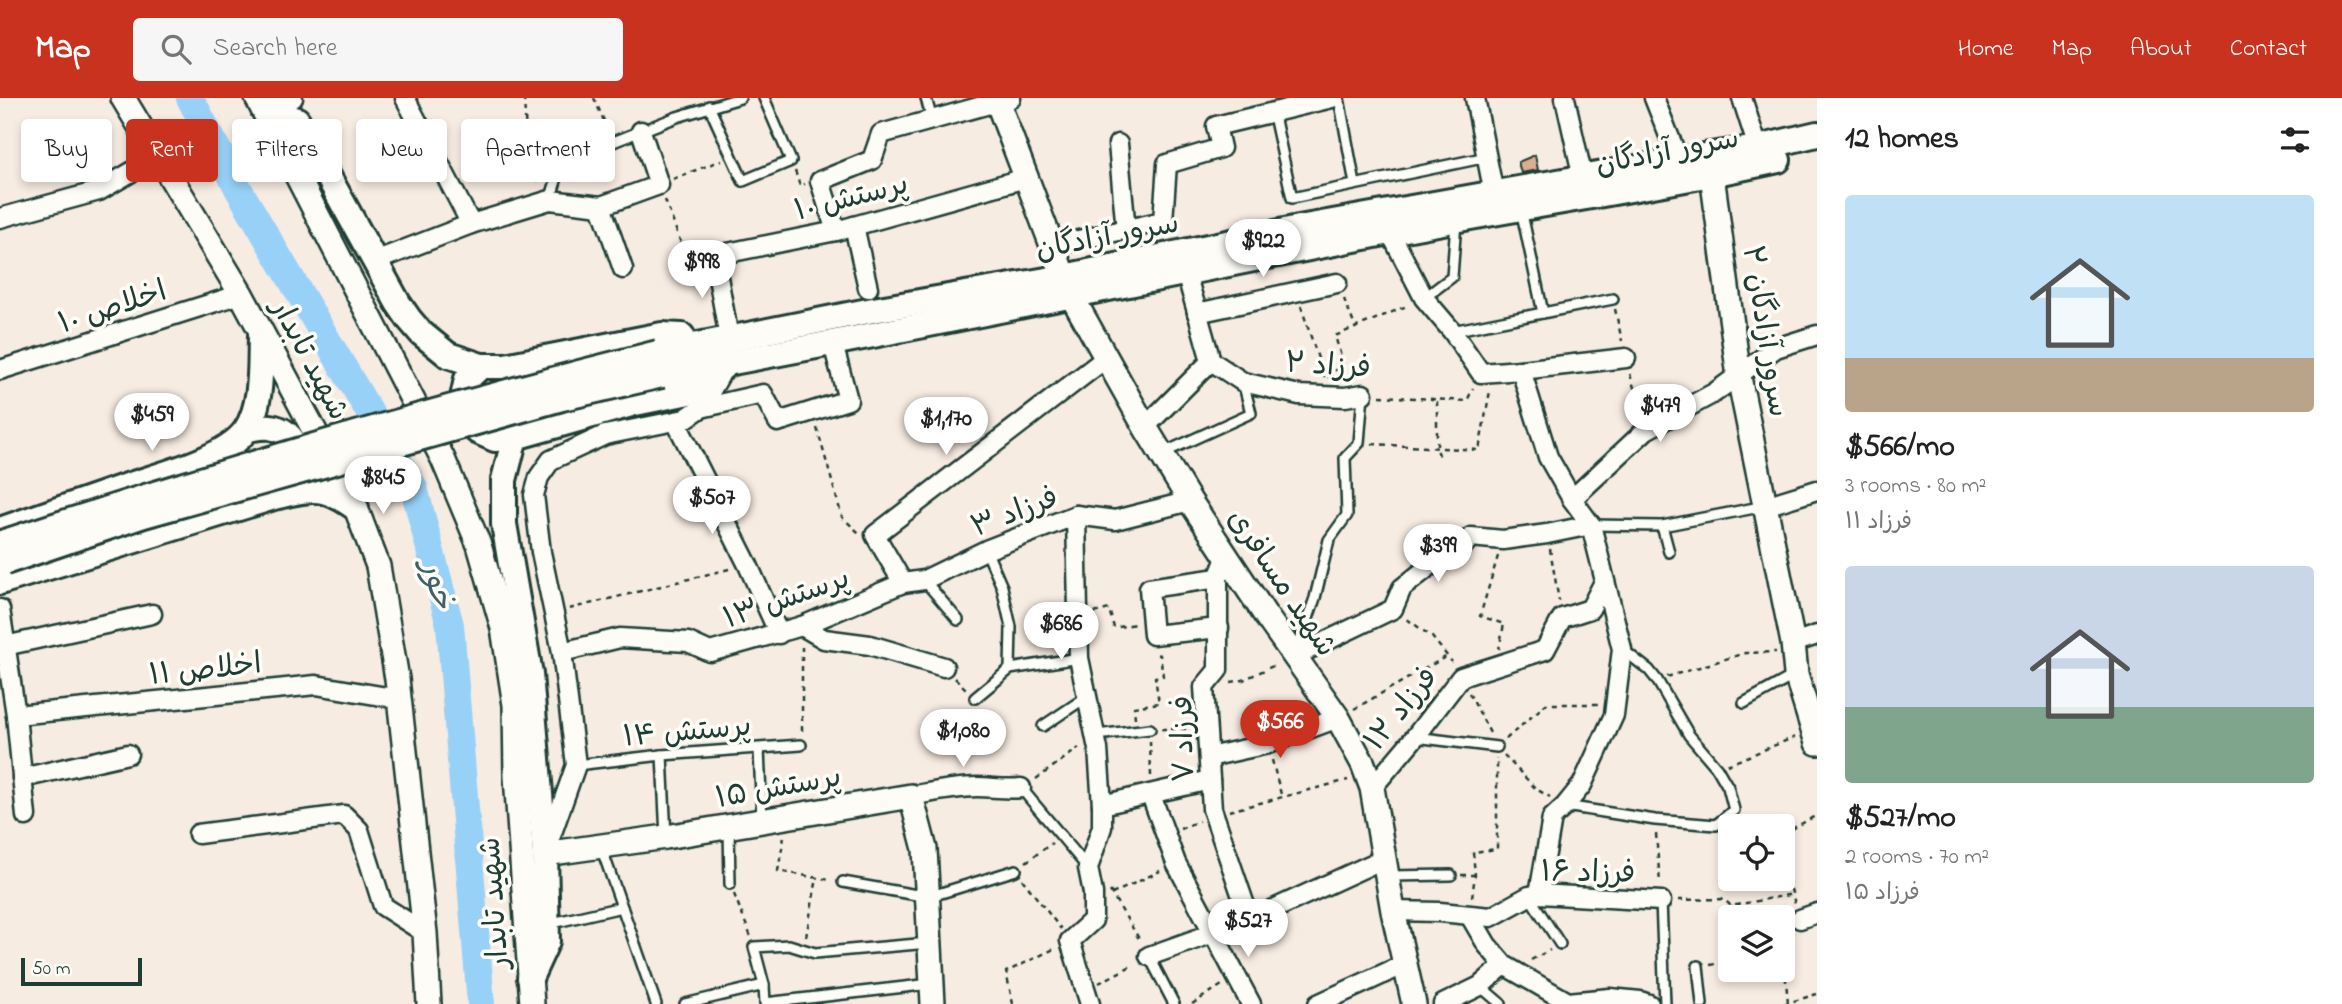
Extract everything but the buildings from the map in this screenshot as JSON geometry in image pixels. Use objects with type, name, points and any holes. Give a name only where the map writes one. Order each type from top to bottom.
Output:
[{"type":"main road","points":[[261,105],[297,120],[398,303],[421,333],[448,355],[481,366],[505,366],[662,335],[729,338]]},
{"type":"main road","name":"سرور آزادگان","points":[[660,364],[729,338],[1068,286],[1186,273],[1494,194],[1758,148],[1817,134]]},
{"type":"main road","name":"سرور آزادگان","points":[[660,364],[728,363],[833,344],[1299,228],[1457,220],[1712,175],[1817,152]]},
{"type":"main road","points":[[1,554],[234,442],[247,429],[254,408],[260,379],[261,335]]},
{"type":"main road","points":[[481,366],[467,379],[464,393],[467,415],[477,431],[495,439],[515,437],[635,403],[689,392],[728,363]]},
{"type":"main road","points":[[1,554],[562,398],[660,364]]},
{"type":"main road","points":[[247,429],[272,427],[287,435],[295,445],[300,459],[296,477],[274,497]]},
{"type":"main road","points":[[515,437],[504,480],[504,524],[530,674],[545,854],[547,941],[530,978]]},
{"type":"main road","points":[[1,554],[316,489],[337,495],[356,508]]},
{"type":"street","name":"شهید تابدار","points":[[123,98],[135,119]]},
{"type":"street","points":[[405,98],[471,224]]},
{"type":"street","points":[[1052,246],[1163,221],[1167,164],[1222,148],[1216,126],[1332,98]]},
{"type":"street","points":[[1475,98],[1494,194]]},
{"type":"street","points":[[1565,98],[1583,178]]},
{"type":"street","points":[[1654,98],[1679,161]]},
{"type":"street","points":[[1742,98],[1758,148]]},
{"type":"street","points":[[261,105],[290,99]]},
{"type":"street","points":[[836,231],[820,181],[872,160],[881,134],[1001,99]]},
{"type":"street","name":"شهید مسافری","points":[[1001,99],[1027,178],[1068,286],[1106,358],[1144,427],[1190,501],[1338,718],[1370,781],[1393,911],[1414,1004]]},
{"type":"street","name":"شهید تابدار","points":[[261,105],[443,458],[479,545],[503,628],[515,705],[516,776],[532,1004]]},
{"type":"street","points":[[375,261],[471,224],[546,202],[601,206],[659,185],[641,131]]},
{"type":"street","points":[[1118,144],[1126,231]]},
{"type":"street","points":[[0,218],[99,191],[126,175]]},
{"type":"street","name":"سرور آزادگان ۲","points":[[1712,175],[1739,377],[1795,656],[1815,736]]},
{"type":"street","name":"پرستش ۱۰","points":[[688,261],[836,231],[1027,178]]},
{"type":"street","name":"شهید تابدار","points":[[172,182],[241,294],[356,508],[377,566],[397,679],[425,933],[429,1004]]},
{"type":"street","points":[[601,206],[623,269]]},
{"type":"street","points":[[1387,223],[1424,298],[1452,331],[1481,373],[1626,358]]},
{"type":"street","points":[[854,226],[868,288]]},
{"type":"street","points":[[714,255],[729,338]]},
{"type":"street","points":[[1144,427],[1211,361],[1186,273]]},
{"type":"street","points":[[1197,313],[1337,283]]},
{"type":"street","name":"اخلاص ۱۰","points":[[0,370],[241,294]]},
{"type":"street","points":[[1572,499],[1646,430],[1714,393],[1776,348],[1817,335]]},
{"type":"street","points":[[545,854],[576,765],[562,652],[541,552],[534,495],[539,477],[551,460],[605,435],[676,422],[701,408],[764,394],[778,422],[848,400],[833,344]]},
{"type":"street","points":[[903,583],[875,535],[1106,358]]},
{"type":"street","name":"فرزاد ۲","points":[[1211,361],[1243,382],[1299,395],[1328,388],[1363,394]]},
{"type":"street","points":[[701,408],[728,363]]},
{"type":"street","points":[[1521,370],[1548,457],[1572,499],[1591,525],[1622,649],[1614,715],[1582,785],[1552,818],[1534,895]]},
{"type":"street","points":[[676,422],[748,565],[779,634]]},
{"type":"street","points":[[1765,506],[1817,490]]},
{"type":"street","name":"فرزاد ۳","points":[[903,583],[925,580],[986,550],[1076,515],[1115,520],[1190,501]]},
{"type":"street","points":[[1076,515],[1079,658],[1096,735],[1102,805],[1102,827],[1088,868],[1093,893],[1093,920],[1070,941],[1089,997]]},
{"type":"street","points":[[1295,656],[1393,609],[1402,588],[1436,561],[1455,554],[1471,537],[1503,540],[1591,525]]},
{"type":"street","name":"فرزاد ۷","points":[[1227,556],[1219,578],[1218,670],[1204,687],[1212,809],[1250,920]]},
{"type":"street","points":[[1219,578],[1149,588],[1153,628],[1219,628]]},
{"type":"street","points":[[1562,618],[1590,610],[1604,582]]},
{"type":"street","name":"پرستش ۱۳","points":[[562,652],[620,638],[688,642],[710,652],[802,626],[903,583]]},
{"type":"street","points":[[0,609],[16,715],[26,816]]},
{"type":"street","points":[[4,646],[152,614]]},
{"type":"street","name":"فرزاد ۱۲","points":[[1370,781],[1415,737],[1461,677],[1545,650],[1562,618]]},
{"type":"street","points":[[802,626],[824,639],[870,645],[944,667]]},
{"type":"street","points":[[1795,656],[1817,635]]},
{"type":"street","name":"اخلاص ۱۱","points":[[16,715],[316,685],[398,699]]},
{"type":"street","points":[[1209,757],[1268,744],[1338,718]]},
{"type":"street","points":[[22,778],[128,754]]},
{"type":"street","points":[[1102,805],[1210,780]]},
{"type":"street","name":"پرستش ۱۵","points":[[545,854],[729,827],[947,789],[1021,788]]},
{"type":"street","points":[[1151,795],[1176,863],[1251,1004]]},
{"type":"street","points":[[911,796],[925,849],[932,994]]},
{"type":"street","points":[[198,834],[344,814],[359,830],[383,906],[425,933]]},
{"type":"street","points":[[1149,956],[1385,867]]},
{"type":"street","name":"فرزاد ۱۶","points":[[1393,911],[1490,917],[1534,895],[1661,901]]},
{"type":"street","points":[[1470,916],[1487,945],[1508,968],[1568,1002],[1610,998],[1649,1004]]},
{"type":"street","points":[[1318,1004],[1405,964]]},
{"type":"street","points":[[1443,1004],[1480,986],[1508,968]]},
{"type":"lane","points":[[615,140],[709,106],[740,98]]},
{"type":"lane","points":[[709,106],[743,181],[791,161],[764,98]]},
{"type":"lane","points":[[926,98],[932,120]]},
{"type":"lane","points":[[1339,98],[1354,184]]},
{"type":"lane","points":[[1273,111],[1292,198],[1487,157]]},
{"type":"lane","points":[[546,202],[554,182]]},
{"type":"lane","points":[[1521,209],[1543,313]]},
{"type":"lane","points":[[1424,298],[1452,277],[1457,220]]},
{"type":"lane","points":[[1452,331],[1613,299]]},
{"type":"lane","points":[[1162,454],[1251,413],[1243,382]]},
{"type":"lane","points":[[1295,656],[1315,598],[1329,540],[1347,515],[1345,458],[1359,443],[1363,394]]},
{"type":"lane","points":[[1591,525],[1662,526],[1765,506]]},
{"type":"lane","points":[[1662,526],[1669,552]]},
{"type":"lane","points":[[986,550],[1002,587],[1011,627],[1010,669]]},
{"type":"lane","points":[[925,580],[958,620]]},
{"type":"lane","points":[[1565,806],[1655,820],[1716,825],[1734,810],[1728,787],[1717,768],[1689,735],[1657,680],[1649,670],[1622,649]]},
{"type":"lane","points":[[1744,702],[1795,656]]},
{"type":"lane","points":[[975,698],[1010,669],[1079,658]]},
{"type":"lane","points":[[1043,726],[1088,696]]},
{"type":"lane","points":[[1096,735],[1150,729]]},
{"type":"lane","points":[[1415,737],[1497,747]]},
{"type":"lane","name":"پرستش ۱۴","points":[[576,765],[662,755],[802,746]]},
{"type":"lane","points":[[759,748],[762,821]]},
{"type":"lane","points":[[662,755],[666,837]]},
{"type":"lane","points":[[1021,788],[1088,868]]},
{"type":"lane","points":[[729,827],[730,884]]},
{"type":"lane","points":[[601,846],[656,1004]]},
{"type":"lane","points":[[1385,867],[1451,875]]},
{"type":"lane","points":[[843,882],[928,897],[1016,870]]},
{"type":"lane","points":[[1534,895],[1560,944]]},
{"type":"lane","points":[[1661,901],[1665,1004]]},
{"type":"lane","points":[[546,925],[622,907]]},
{"type":"lane","points":[[930,943],[816,953],[789,945],[754,947],[764,985],[765,1003],[932,994]]},
{"type":"lane","points":[[1149,956],[1174,1004]]},
{"type":"lane","points":[[1698,966],[1702,1004]]},
{"type":"lane","points":[[685,1004],[764,985]]},
{"type":"lane","points":[[1480,986],[1502,1004]]},
{"type":"path","points":[[524,98],[526,135],[546,202]]},
{"type":"path","points":[[594,98],[603,119]]},
{"type":"path","points":[[688,261],[659,185],[732,156]]},
{"type":"path","points":[[791,161],[800,186],[820,181]]},
{"type":"path","points":[[1337,283],[1356,329]]},
{"type":"path","points":[[1297,291],[1328,388]]},
{"type":"path","points":[[1328,388],[1343,363],[1335,336],[1424,298]]},
{"type":"path","points":[[1359,443],[1479,450],[1491,393],[1481,373]]},
{"type":"path","name":"فرزاد ۲","points":[[1363,394],[1467,401],[1481,373]]},
{"type":"path","points":[[1437,401],[1437,448],[1440,460]]},
{"type":"path","points":[[812,411],[842,517],[860,534],[875,535]]},
{"type":"path","points":[[1547,534],[1562,618]]},
{"type":"path","points":[[1496,666],[1504,624],[1480,616],[1503,540]]},
{"type":"path","points":[[552,613],[748,565]]},
{"type":"path","points":[[1077,618],[1109,609],[1114,628],[1153,628],[1156,654],[1160,655],[1163,676],[1155,677],[1159,703],[1134,707],[1137,729]]},
{"type":"path","points":[[1393,609],[1432,637],[1449,655],[1497,747],[1536,789],[1565,806]]},
{"type":"path","points":[[802,626],[802,746]]},
{"type":"path","points":[[1657,680],[1745,653],[1795,656]]},
{"type":"path","points":[[1338,718],[1449,655]]},
{"type":"path","points":[[1204,687],[1243,680],[1295,656]]},
{"type":"path","points":[[944,667],[975,698]]},
{"type":"path","points":[[1470,916],[1475,875],[1473,852],[1497,849],[1497,747],[1546,704],[1615,704]]},
{"type":"path","points":[[1151,795],[1150,729],[1207,729]]},
{"type":"path","points":[[1021,788],[1096,735]]},
{"type":"path","points":[[1717,768],[1815,736]]},
{"type":"path","points":[[1268,744],[1282,798]]},
{"type":"path","points":[[1166,835],[1215,814],[1370,781]]},
{"type":"path","points":[[1795,827],[1817,815]]},
{"type":"path","points":[[787,817],[778,871],[843,882]]},
{"type":"path","points":[[1655,820],[1661,901],[1724,899],[1730,905]]},
{"type":"path","points":[[1013,1004],[1006,972],[1070,941],[1016,870],[1061,836]]},
{"type":"path","points":[[1112,894],[1176,863]]},
{"type":"path","points":[[1088,868],[1112,894],[1149,956],[1089,997]]},
{"type":"path","points":[[804,949],[817,878]]},
{"type":"path","points":[[730,884],[754,947]]},
{"type":"path","points":[[1792,891],[1808,916]]},
{"type":"path","points":[[1736,905],[1793,894]]},
{"type":"path","points":[[1508,968],[1560,944]]},
{"type":"path","points":[[1698,966],[1718,964]]},
{"type":"path","points":[[1192,1004],[1236,976]]},
{"type":"path","points":[[1785,982],[1786,1004],[1817,994]]},
{"type":"waterway","name":"خور","points":[[190,98],[239,190],[414,488],[450,625],[481,1004]]}]
